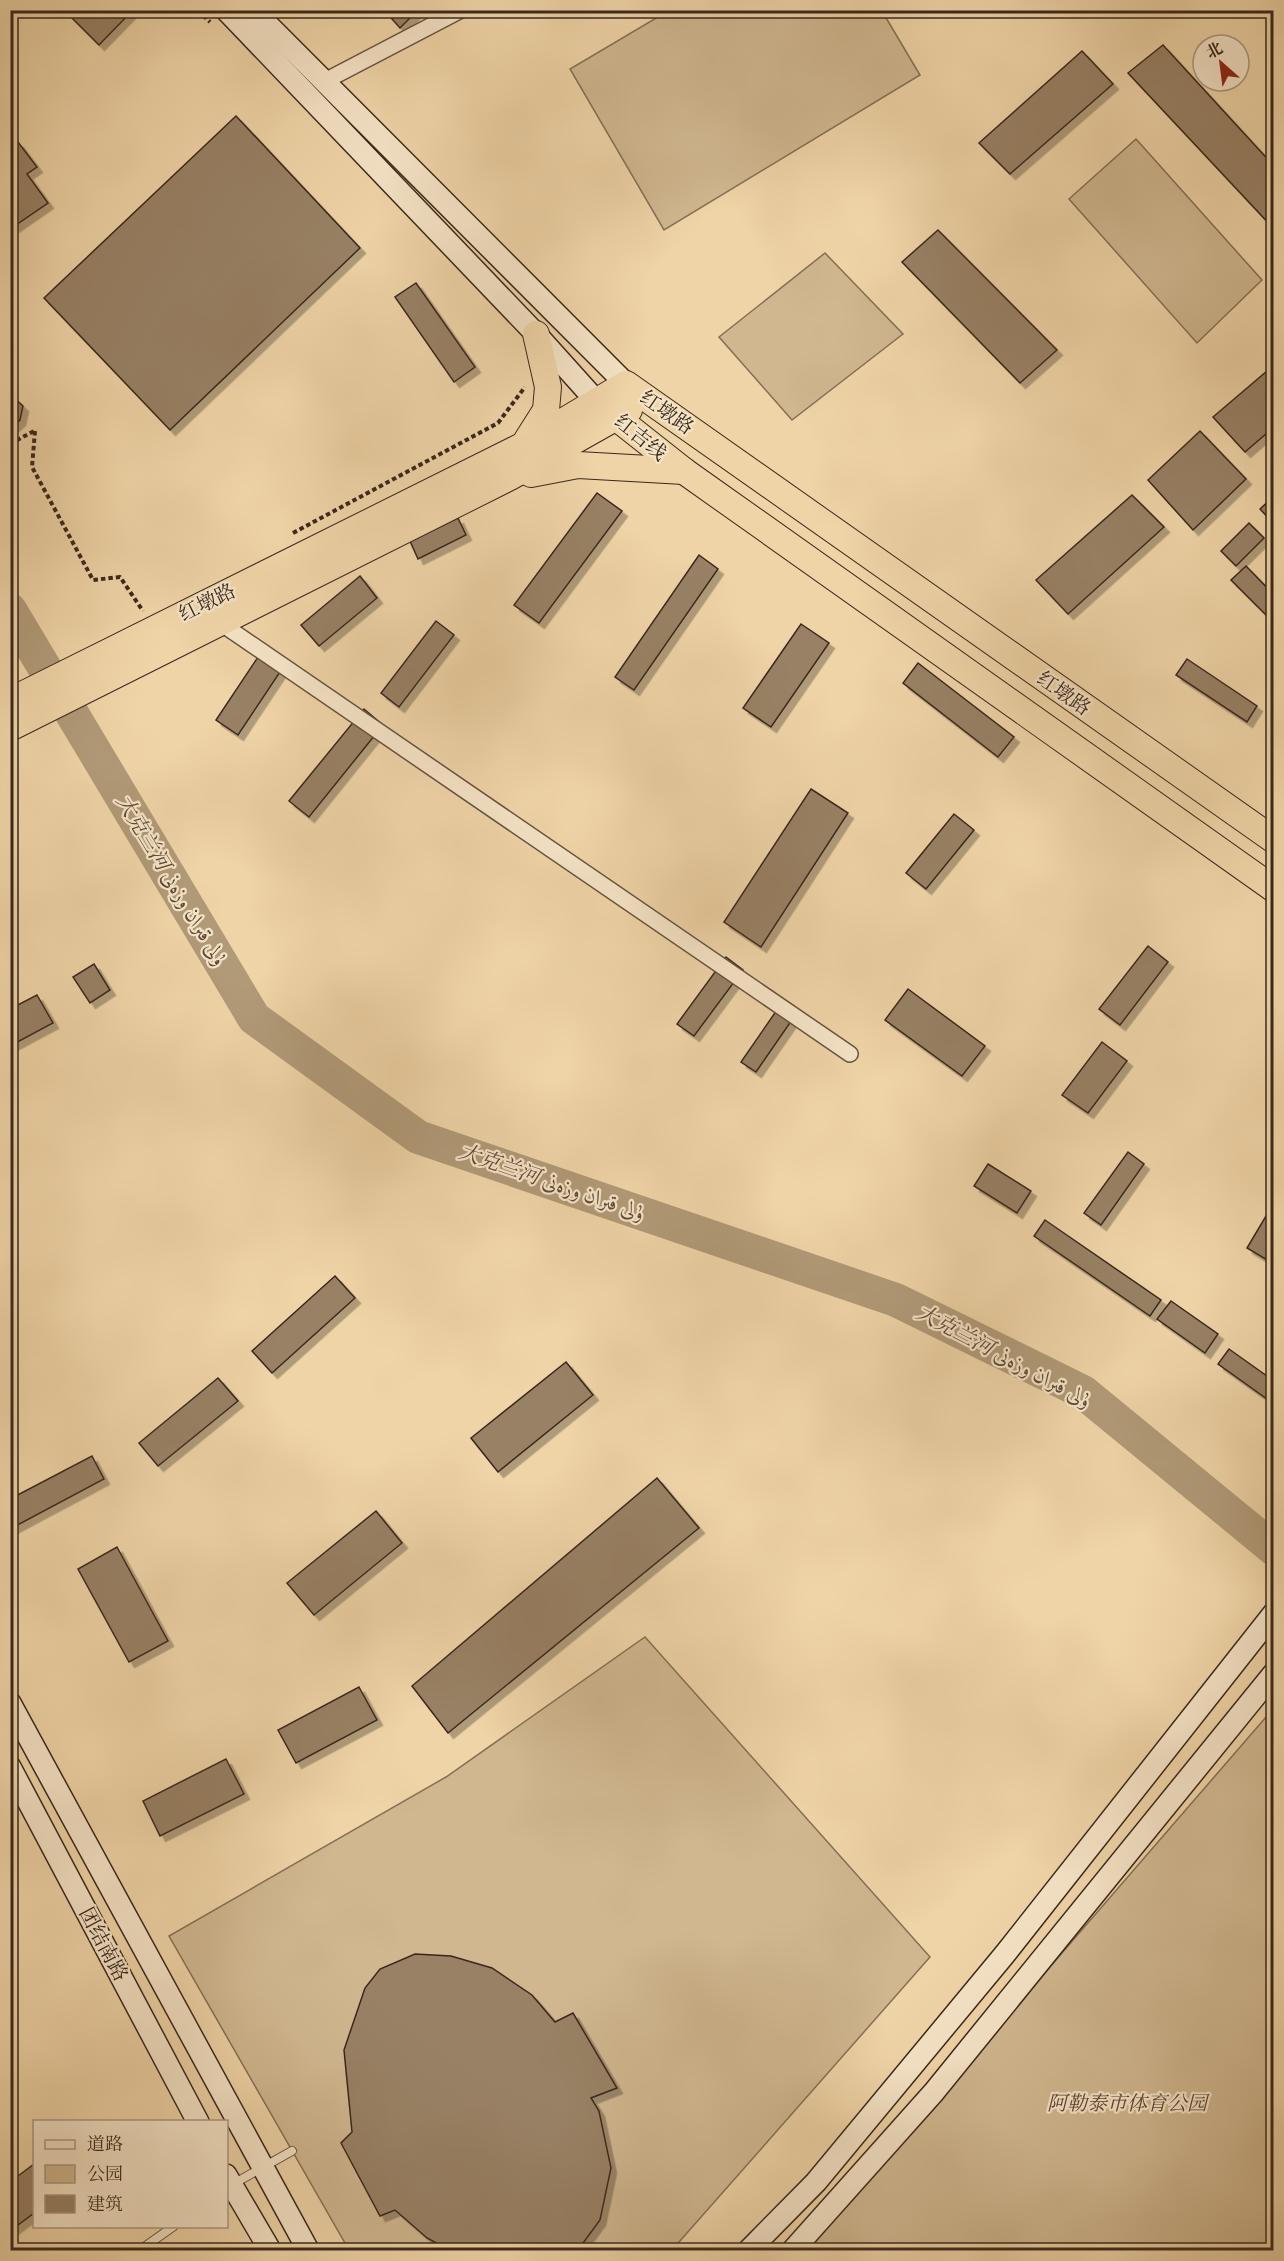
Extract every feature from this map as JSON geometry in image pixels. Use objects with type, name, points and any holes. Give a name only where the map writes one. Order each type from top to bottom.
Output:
[{"type":"highway","points":[[524,445],[546,410],[548,387],[536,334]]},
{"type":"highway","name":"红墩路","points":[[10,728],[118,659],[524,445],[607,410],[626,384],[1274,840]]},
{"type":"highway","points":[[510,477],[607,410],[649,399]]},
{"type":"highway","name":"红吉线","points":[[607,410],[684,471]]},
{"type":"highway","points":[[510,477],[578,465],[684,471]]},
{"type":"highway","name":"红墩路","points":[[684,471],[1274,889]]},
{"type":"highway","name":"红墩路","points":[[10,700],[219,622],[510,477]]},
{"type":"main road","points":[[253,10],[322,82],[626,384]]},
{"type":"main road","points":[[220,19],[536,334],[607,410]]},
{"type":"main road","points":[[749,2250],[824,2172],[1005,1954],[1274,1613]]},
{"type":"main road","points":[[793,2250],[934,2092],[1274,1672]]},
{"type":"main road","points":[[10,1703],[308,2250]]},
{"type":"main road","name":"团结南路","points":[[10,1767],[197,2120]]},
{"type":"main road","points":[[228,2183],[270,2250]]},
{"type":"street","points":[[322,82],[461,10]]},
{"type":"street","points":[[219,622],[850,1054]]},
{"type":"lane","points":[[228,2183],[292,2151]]},
{"type":"lane","points":[[140,2250],[171,2228]]},
{"type":"path","points":[[198,10],[220,19]]},
{"type":"path","points":[[10,372],[15,377],[10,380]]},
{"type":"path","points":[[286,537],[498,423],[528,384]]},
{"type":"path","points":[[10,444],[35,431],[32,467],[93,580],[120,577],[142,611],[152,606]]},
{"type":"green space","points":[[668,11],[882,11],[920,75],[664,230],[570,69]]},
{"type":"green space","points":[[1136,139],[1262,280],[1197,343],[1069,199]]},
{"type":"green space","points":[[825,253],[903,334],[792,420],[719,337]]},
{"type":"green space","points":[[645,1637],[930,1957],[672,2250],[349,2250],[169,1936],[446,1777]]},
{"type":"green space","name":"阿勒泰市体育公园","points":[[1273,1709],[1273,2250],[805,2250]]},
{"type":"building","points":[[64,10],[133,10],[99,45]]},
{"type":"building","points":[[384,10],[418,10],[400,28]]},
{"type":"building","points":[[1163,45],[1191,76],[1191,93],[1207,93],[1274,166],[1274,229],[1128,73]]},
{"type":"building","points":[[1082,51],[1113,84],[1010,174],[979,143]]},
{"type":"building","points":[[236,116],[360,248],[170,430],[44,298]]},
{"type":"building","points":[[18,142],[37,167],[27,174],[48,203],[10,229],[10,147]]},
{"type":"building","points":[[938,230],[1057,350],[1020,383],[902,262]]},
{"type":"building","points":[[416,283],[475,367],[454,382],[395,297]]},
{"type":"building","points":[[1274,365],[1274,427],[1245,452],[1213,417]]},
{"type":"building","points":[[10,394],[23,406],[20,420],[10,429]]},
{"type":"building","points":[[1200,431],[1246,479],[1193,530],[1148,480]]},
{"type":"building","points":[[597,493],[622,511],[539,623],[514,605]]},
{"type":"building","points":[[1132,495],[1164,527],[1068,614],[1036,580]]},
{"type":"building","points":[[1274,496],[1274,524],[1260,509]]},
{"type":"building","points":[[458,518],[466,535],[418,559],[410,541]]},
{"type":"building","points":[[1249,523],[1264,538],[1236,566],[1221,551]]},
{"type":"building","points":[[699,555],[718,569],[634,690],[615,677]]},
{"type":"building","points":[[1246,566],[1274,595],[1274,623],[1231,580]]},
{"type":"building","points":[[360,576],[377,598],[319,646],[301,625]]},
{"type":"building","points":[[436,621],[454,635],[399,707],[381,693]]},
{"type":"building","points":[[801,624],[829,643],[771,727],[743,708]]},
{"type":"building","points":[[260,654],[282,669],[238,735],[216,720]]},
{"type":"building","points":[[1187,659],[1257,706],[1247,722],[1176,675]]},
{"type":"building","points":[[918,663],[1014,737],[998,757],[903,683]]},
{"type":"building","points":[[364,709],[383,725],[309,817],[289,801]]},
{"type":"building","points":[[811,789],[848,813],[761,947],[724,922]]},
{"type":"building","points":[[954,814],[974,830],[926,889],[906,873]]},
{"type":"building","points":[[1148,946],[1168,962],[1120,1025],[1099,1009]]},
{"type":"building","points":[[726,957],[743,970],[694,1036],[677,1024]]},
{"type":"building","points":[[94,964],[110,990],[90,1003],[73,977]]},
{"type":"building","points":[[908,989],[985,1046],[962,1076],[885,1020]]},
{"type":"building","points":[[37,995],[53,1023],[10,1046],[10,1009]]},
{"type":"building","points":[[779,1007],[794,1017],[756,1072],[741,1062]]},
{"type":"building","points":[[1102,1042],[1127,1061],[1088,1113],[1062,1095]]},
{"type":"building","points":[[1128,1152],[1144,1164],[1101,1225],[1084,1213]]},
{"type":"building","points":[[988,1164],[1031,1191],[1017,1213],[974,1186]]},
{"type":"building","points":[[1266,1216],[1274,1220],[1274,1264],[1247,1248]]},
{"type":"building","points":[[1045,1220],[1161,1300],[1150,1316],[1034,1236]]},
{"type":"building","points":[[335,1276],[355,1298],[272,1373],[252,1351]]},
{"type":"building","points":[[1171,1301],[1218,1334],[1205,1353],[1157,1319]]},
{"type":"building","points":[[1229,1349],[1274,1381],[1274,1404],[1218,1364]]},
{"type":"building","points":[[566,1362],[593,1395],[498,1472],[471,1438]]},
{"type":"building","points":[[218,1378],[238,1401],[158,1466],[139,1443]]},
{"type":"building","points":[[92,1456],[104,1479],[10,1529],[10,1499]]},
{"type":"building","points":[[657,1478],[699,1528],[448,1733],[412,1686]]},
{"type":"building","points":[[376,1511],[402,1543],[314,1615],[287,1583]]},
{"type":"building","points":[[117,1547],[168,1641],[129,1662],[78,1569]]},
{"type":"building","points":[[359,1687],[377,1720],[296,1763],[278,1730]]},
{"type":"building","points":[[226,1759],[244,1794],[160,1836],[143,1801]]},
{"type":"building","points":[[415,1954],[451,1956],[492,1968],[532,1995],[555,2022],[573,2013],[617,2088],[591,2098],[599,2111],[611,2168],[600,2220],[578,2250],[449,2250],[427,2238],[395,2210],[380,2216],[341,2143],[352,2132],[344,2050],[365,1988],[380,1969]]},
{"type":"building","points":[[33,2165],[33,2214],[10,2231],[10,2182]]},
{"type":"waterway","name":"大克兰河 ۇلى قىران وزەنى","points":[[10,610],[254,1018],[418,1137],[896,1300],[1083,1392],[1274,1549]]}]
